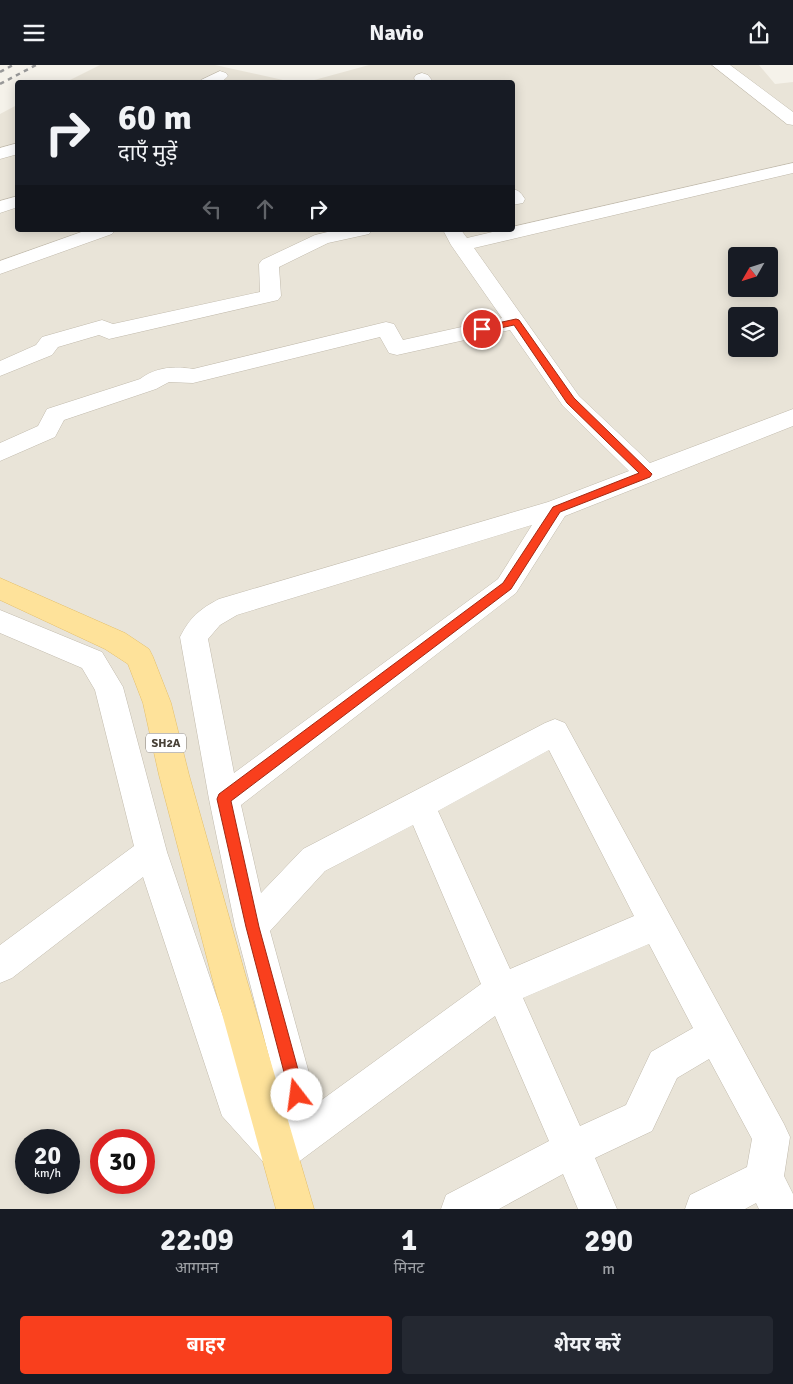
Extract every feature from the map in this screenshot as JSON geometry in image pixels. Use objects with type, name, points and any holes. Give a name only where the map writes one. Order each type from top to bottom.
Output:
[{"type":"main road","name":"SH2A","points":[[0,588],[115,641],[139,657],[157,703],[174,775],[230,981],[295,1209]]},
{"type":"street","points":[[720,65],[793,120]]},
{"type":"street","points":[[0,154],[15,149]]},
{"type":"street","points":[[515,226],[793,168]]},
{"type":"street","points":[[0,207],[15,202]]},
{"type":"street","points":[[0,268],[99,232]]},
{"type":"street","points":[[0,369],[44,350],[50,342],[102,327],[109,332],[271,296],[269,264],[322,239],[353,232]]},
{"type":"street","points":[[485,232],[456,238],[571,401],[647,474]]},
{"type":"street","points":[[0,453],[47,431],[55,415],[148,384],[156,377],[175,373],[193,376],[386,329],[398,348],[516,322]]},
{"type":"street","points":[[280,1153],[297,1095],[252,927],[224,799],[194,637],[210,617],[229,607],[556,509],[793,417]]},
{"type":"street","points":[[224,799],[507,586],[556,509]]},
{"type":"street","points":[[0,621],[92,659],[109,687],[151,853],[234,1103],[280,1153]]},
{"type":"street","points":[[252,927],[314,861],[555,732],[771,1137],[772,1194],[704,1209]]},
{"type":"street","points":[[420,805],[598,1209]]},
{"type":"street","points":[[0,966],[151,853]]},
{"type":"street","points":[[280,1153],[502,990],[656,924]]},
{"type":"street","points":[[460,1209],[572,1149],[639,1118],[664,1065],[716,1035]]},
{"type":"shaded area","points":[[100,65],[215,65],[283,80],[70,80]]},
{"type":"shaded area","points":[[369,65],[759,65],[775,84],[793,82],[793,1209],[0,1209],[0,114],[15,106],[15,232],[515,232],[515,80],[314,80]]},
{"type":"railway","points":[[0,72],[13,65]]},
{"type":"railway","points":[[0,84],[36,65]]},
{"type":"route","points":[[297,1095],[252,927],[224,799],[507,586],[556,509],[647,474],[571,401],[516,322],[482,329]]}]
